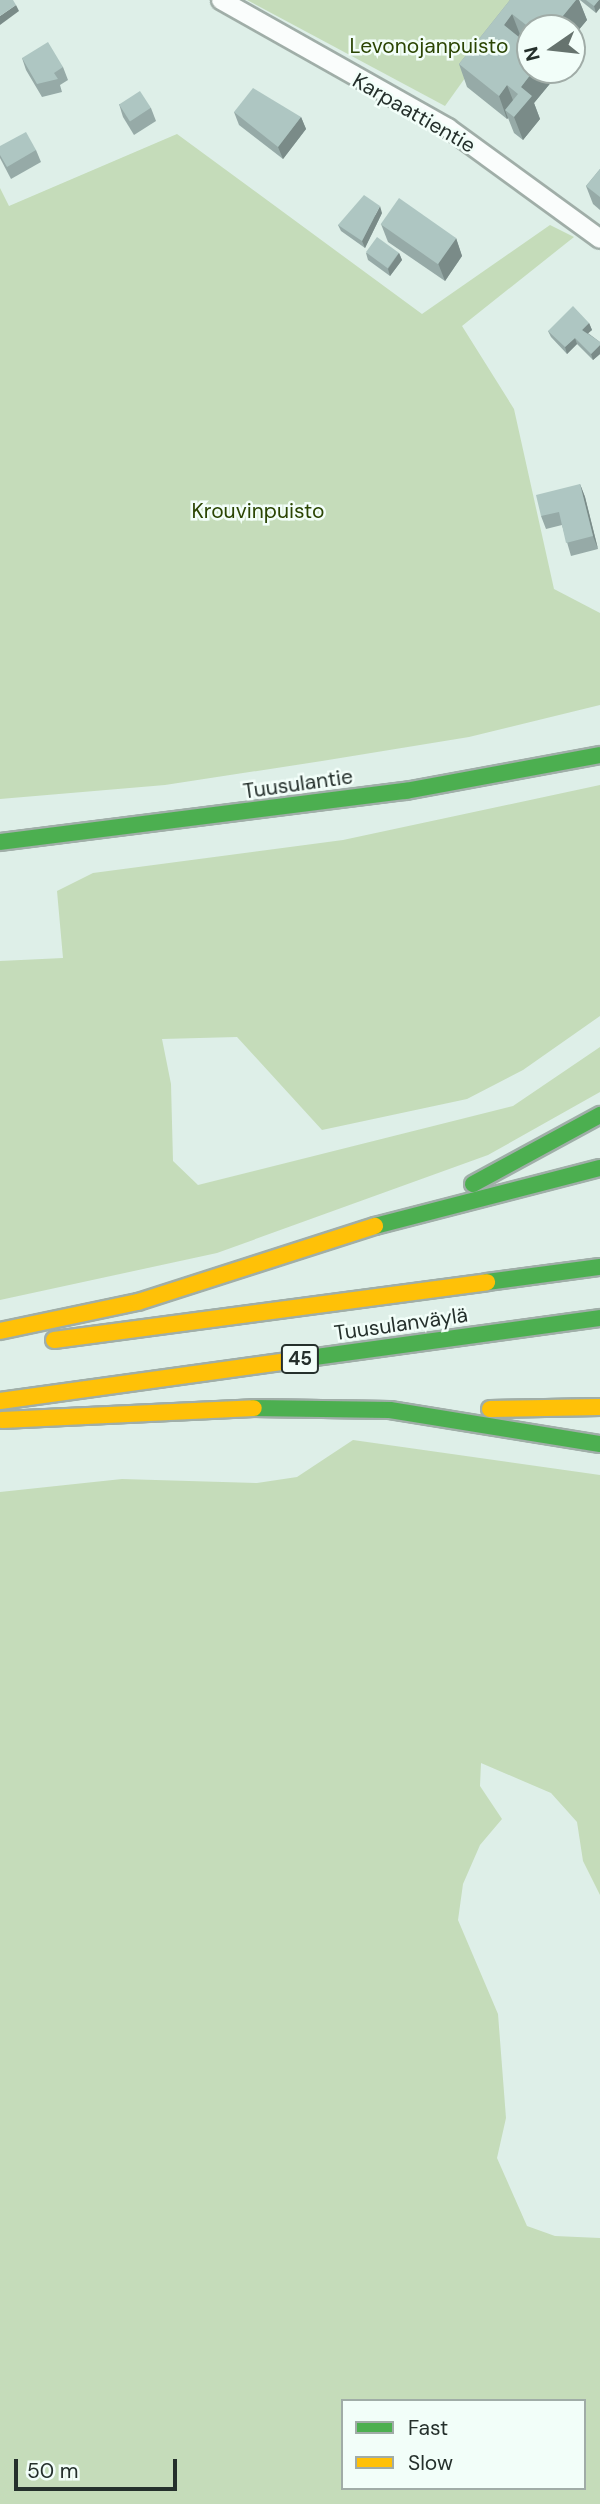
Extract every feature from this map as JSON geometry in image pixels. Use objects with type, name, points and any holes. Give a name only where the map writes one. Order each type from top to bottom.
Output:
[{"type":"main road","name":"Tuusulantie","points":[[0,842],[406,791],[600,755]]},
{"type":"main road","points":[[421,1211],[600,1115]]},
{"type":"main road","points":[[0,1331],[138,1302],[421,1211],[600,1168]]},
{"type":"main road","name":"Tuusulanväylä","points":[[0,1348],[600,1267]]},
{"type":"main road","name":"Tuusulanväylä","points":[[0,1401],[600,1318]]},
{"type":"main road","points":[[0,1420],[272,1407],[390,1410],[600,1407]]},
{"type":"main road","points":[[390,1410],[600,1444]]},
{"type":"street","name":"Karpaattientie","points":[[221,0],[448,128],[600,239]]},
{"type":"green space","name":"Levonojanpuisto","points":[[247,0],[521,0],[445,106]]},
{"type":"green space","name":"Krouvinpuisto","points":[[177,134],[422,314],[550,225],[574,237],[462,326],[514,409],[554,589],[600,613],[600,705],[469,737],[322,761],[165,785],[0,799],[0,188],[9,206]]},
{"type":"green space","points":[[600,785],[600,1016],[523,1070],[467,1099],[322,1130],[237,1037],[162,1039],[171,1084],[173,1161],[198,1185],[513,1106],[600,1047],[600,1092],[488,1155],[217,1253],[0,1300],[0,961],[63,958],[57,891],[93,873],[343,840]]},
{"type":"green space","points":[[353,1440],[600,1475],[600,1895],[583,1861],[577,1822],[551,1793],[481,1763],[480,1786],[502,1819],[480,1845],[463,1884],[458,1920],[498,2014],[506,2118],[497,2158],[527,2226],[555,2236],[600,2238],[600,2504],[0,2504],[0,1492],[122,1479],[257,1483],[297,1477]]},
{"type":"building","points":[[0,0],[13,0],[16,5],[0,16]]},
{"type":"building","points":[[510,0],[576,0],[564,14],[516,14],[516,17],[512,14],[504,25],[516,35],[516,84],[523,84],[521,87],[532,96],[514,117],[505,110],[518,94],[507,85],[499,96],[459,64]]},
{"type":"building","points":[[586,0],[599,0],[594,6]]},
{"type":"building","points":[[48,42],[63,67],[54,73],[58,79],[37,84],[22,58]]},
{"type":"building","points":[[253,88],[301,117],[278,147],[234,112]]},
{"type":"building","points":[[140,91],[151,108],[130,121],[119,105]]},
{"type":"building","points":[[26,132],[36,150],[7,167],[0,155],[0,146]]},
{"type":"building","points":[[600,169],[600,197],[586,186]]},
{"type":"building","points":[[364,195],[380,206],[362,241],[338,225]]},
{"type":"building","points":[[399,198],[456,238],[438,264],[381,224]]},
{"type":"building","points":[[377,237],[399,253],[388,268],[366,252]]},
{"type":"building","points":[[573,306],[589,323],[582,330],[600,342],[591,354],[575,338],[565,347],[548,331]]},
{"type":"building","points":[[580,484],[593,536],[566,543],[559,512],[541,516],[536,495]]},
{"type":"traffic: fast","points":[[0,842],[406,791],[600,755]]},
{"type":"traffic: fast","points":[[473,1184],[600,1115]]},
{"type":"traffic: fast","points":[[375,1226],[600,1168]]},
{"type":"traffic: fast","points":[[487,1282],[600,1267]]},
{"type":"traffic: fast","points":[[308,1358],[600,1318]]},
{"type":"traffic: fast","points":[[254,1408],[390,1410],[600,1444]]},
{"type":"traffic: slow","points":[[0,1331],[138,1302],[375,1226]]},
{"type":"traffic: slow","points":[[54,1340],[487,1282]]},
{"type":"traffic: slow","points":[[0,1401],[308,1358]]},
{"type":"traffic: slow","points":[[490,1409],[600,1407]]},
{"type":"traffic: slow","points":[[2,1420],[254,1408]]}]
